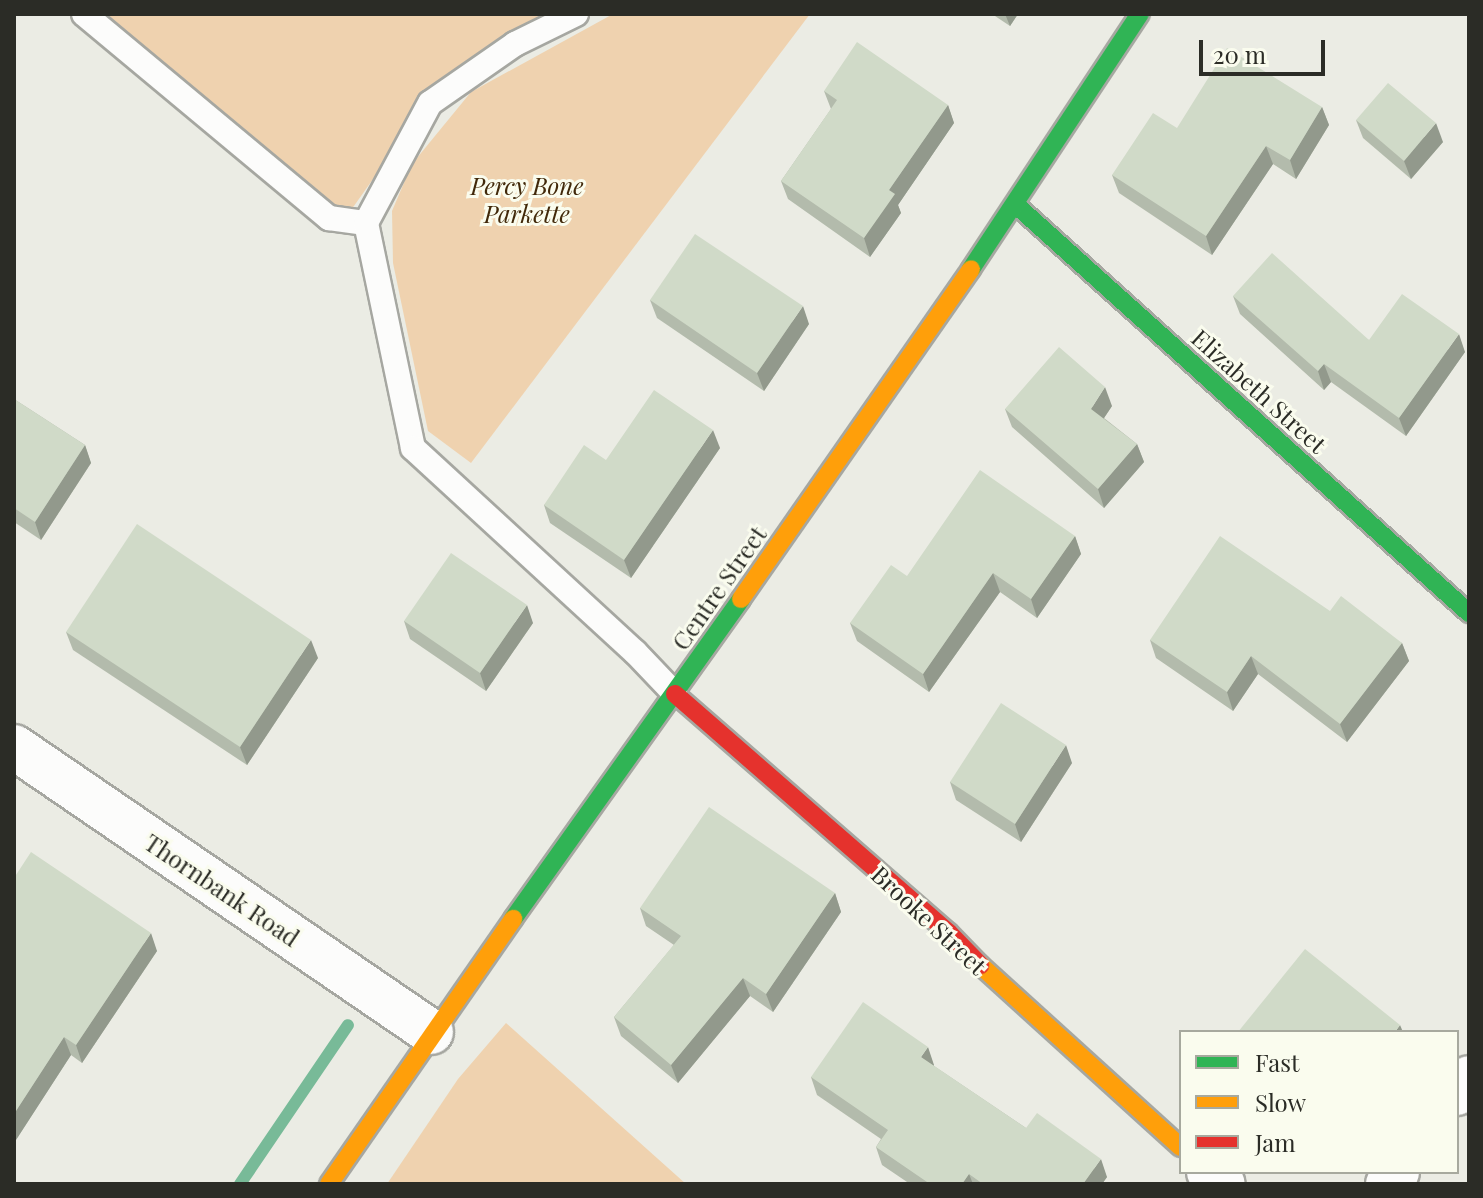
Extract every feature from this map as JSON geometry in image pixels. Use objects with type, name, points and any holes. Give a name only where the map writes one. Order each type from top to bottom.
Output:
[{"type":"main road","name":"Centre Street","points":[[329,1184],[431,1032],[675,694],[1016,205],[1140,14]]},
{"type":"main road","name":"Elizabeth Street","points":[[1016,205],[1469,613]]},
{"type":"main road","name":"Brooke Street","points":[[675,694],[949,933],[992,978],[1179,1145]]},
{"type":"street","name":"Thornbank Road","points":[[14,747],[431,1032]]},
{"type":"lane","points":[[84,14],[329,218],[366,223]]},
{"type":"lane","points":[[576,14],[515,44],[430,103],[366,223],[413,448],[635,652],[675,694]]},
{"type":"green space","points":[[89,14],[545,14],[443,80],[337,230]]},
{"type":"green space","name":"Percy Bone Parkette","points":[[613,14],[810,14],[471,463],[428,431],[393,263],[392,211],[412,164],[471,92]]},
{"type":"green space","points":[[506,1023],[686,1184],[387,1184],[458,1079]]},
{"type":"building","points":[[857,42],[948,105],[889,190],[895,194],[864,238],[781,181],[837,100],[824,91]]},
{"type":"building","points":[[1227,48],[1322,107],[1290,160],[1266,146],[1206,236],[1112,175],[1153,113],[1177,128]]},
{"type":"building","points":[[1388,83],[1436,123],[1404,161],[1356,120]]},
{"type":"building","points":[[695,234],[803,306],[757,373],[650,300]]},
{"type":"building","points":[[1272,253],[1369,340],[1402,294],[1459,334],[1399,418],[1324,364],[1318,371],[1233,296]]},
{"type":"building","points":[[1059,347],[1105,387],[1091,409],[1137,444],[1098,489],[1005,409]]},
{"type":"building","points":[[654,390],[713,430],[624,560],[544,505],[584,445],[606,460]]},
{"type":"building","points":[[14,399],[85,445],[35,522],[14,508]]},
{"type":"building","points":[[980,470],[1075,536],[1031,599],[993,573],[923,674],[850,623],[891,565],[907,576]]},
{"type":"building","points":[[137,524],[311,640],[240,747],[66,632]]},
{"type":"building","points":[[1220,536],[1330,611],[1341,596],[1402,643],[1340,724],[1251,656],[1227,692],[1150,640]]},
{"type":"building","points":[[451,553],[527,605],[480,673],[404,621]]},
{"type":"building","points":[[1001,703],[1066,745],[1015,824],[950,782]]},
{"type":"building","points":[[709,807],[835,893],[766,994],[743,978],[671,1065],[614,1017],[681,936],[640,908]]},
{"type":"building","points":[[31,852],[151,933],[76,1045],[64,1037],[14,1114],[14,878]]},
{"type":"building","points":[[1305,949],[1400,1025],[1396,1030],[1240,1030]]},
{"type":"building","points":[[863,1002],[928,1047],[921,1057],[1026,1128],[1037,1113],[1101,1159],[1083,1184],[983,1184],[969,1174],[962,1184],[930,1184],[876,1147],[888,1130],[811,1077]]},
{"type":"waterway","points":[[240,1184],[348,1025]]},
{"type":"traffic: fast","points":[[971,269],[1140,14]]},
{"type":"traffic: fast","points":[[1016,205],[1469,613]]},
{"type":"traffic: fast","points":[[513,919],[741,599]]},
{"type":"traffic: slow","points":[[741,599],[971,269]]},
{"type":"traffic: slow","points":[[329,1184],[513,919]]},
{"type":"traffic: slow","points":[[980,965],[1179,1145]]},
{"type":"traffic: jam","points":[[675,694],[949,933],[980,965]]}]
